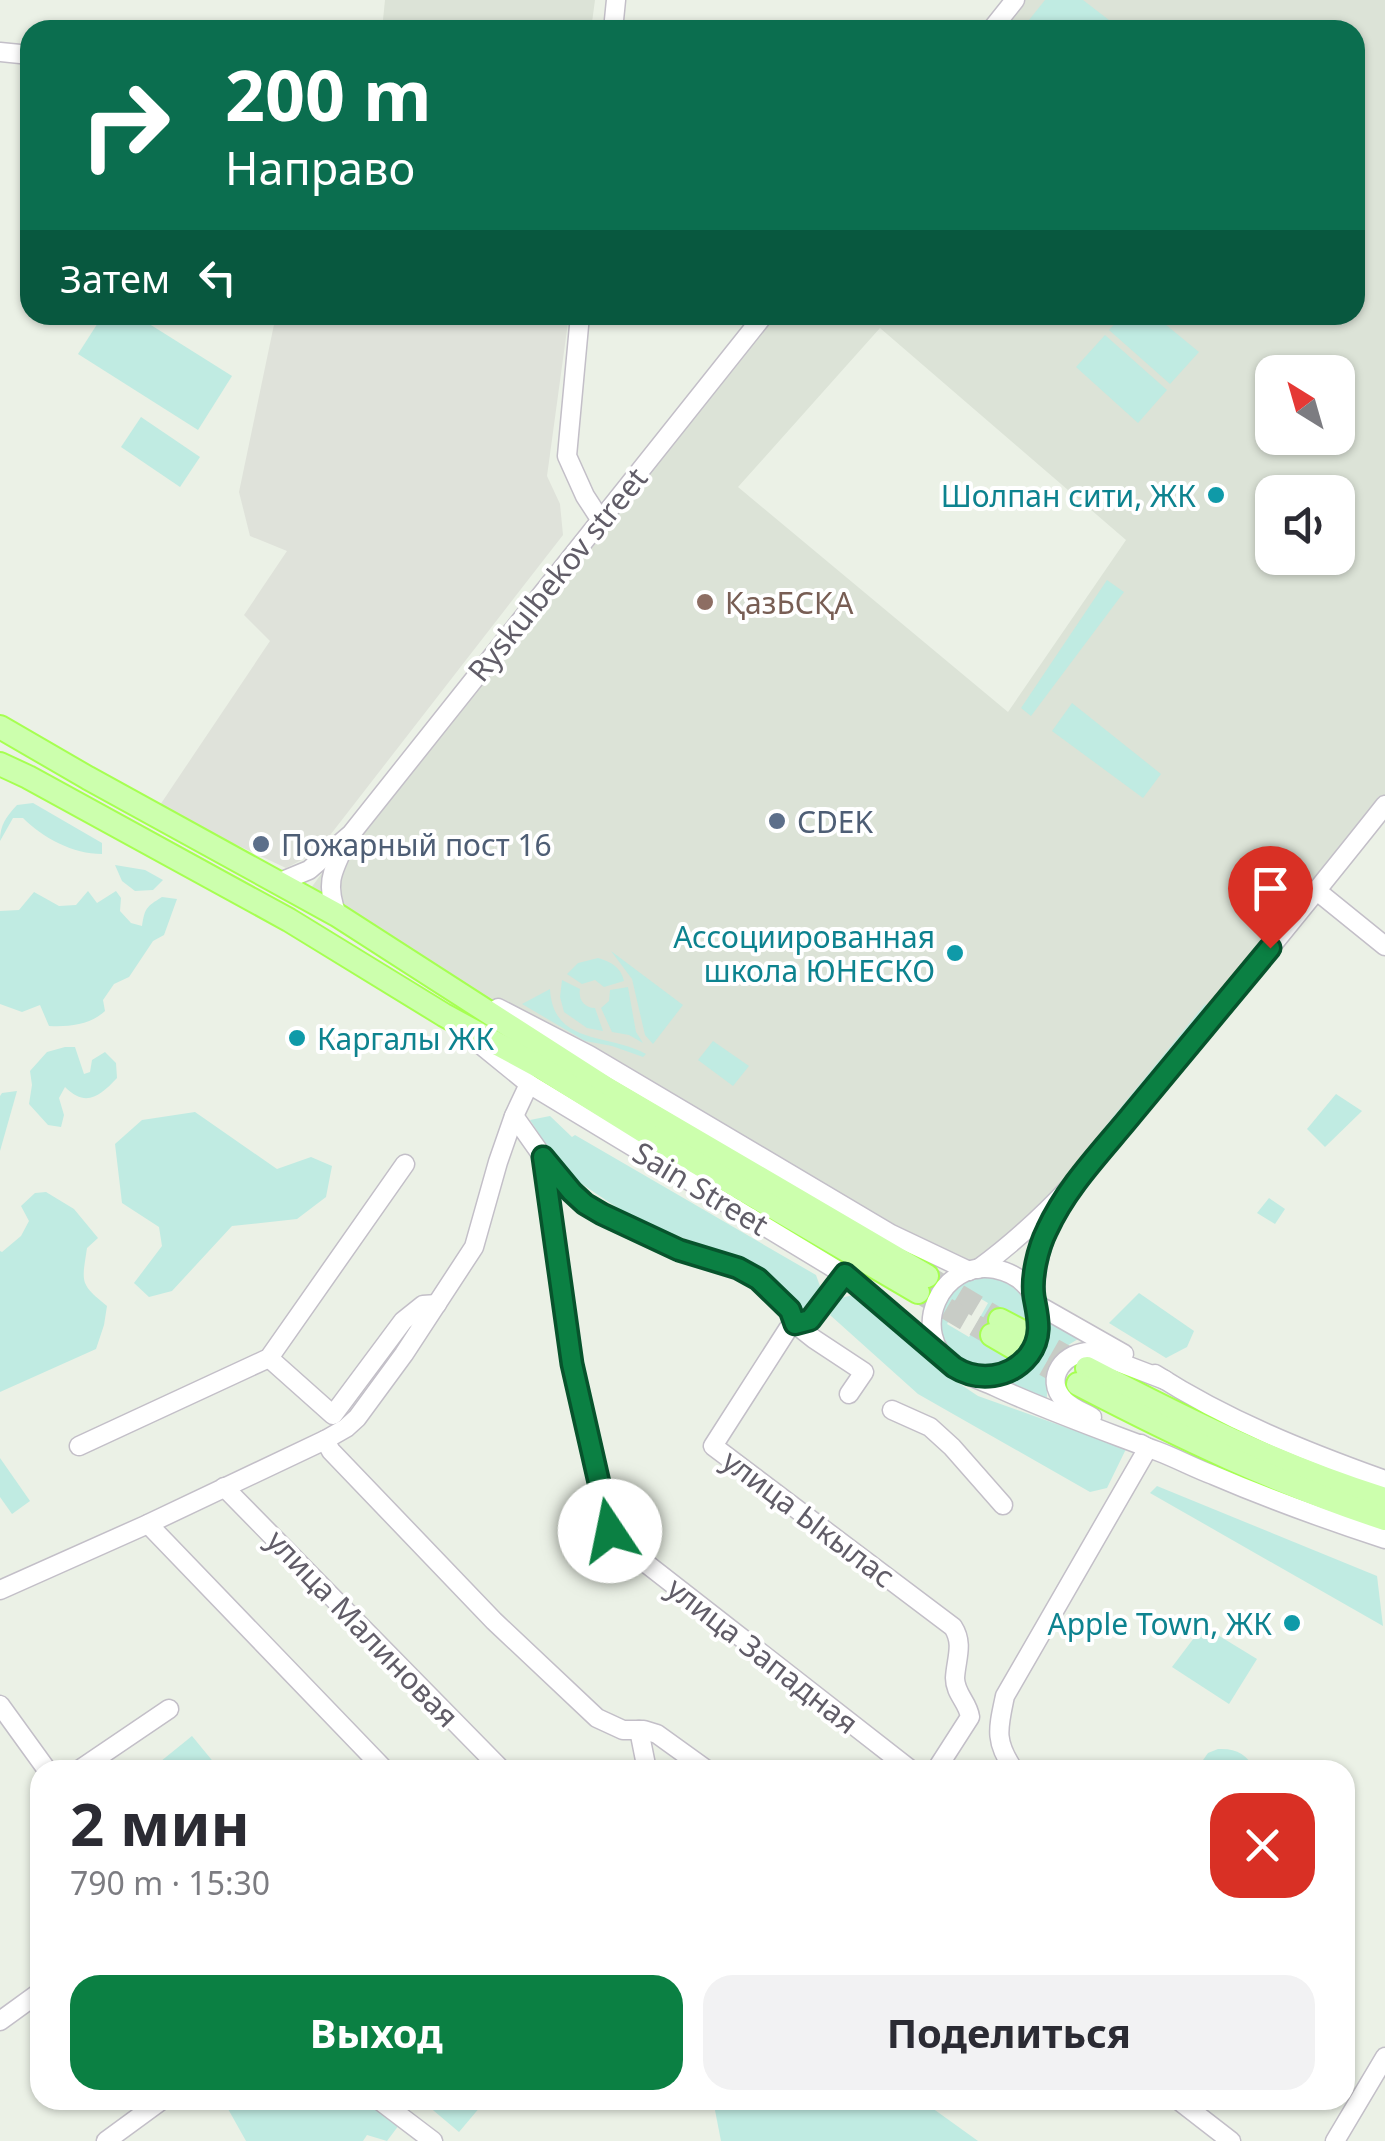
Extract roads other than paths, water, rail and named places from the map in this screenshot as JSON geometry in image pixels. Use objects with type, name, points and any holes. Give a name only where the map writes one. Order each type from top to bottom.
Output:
[{"type":"main road","points":[[0,726],[88,778]]},
{"type":"main road","name":"Sain Street","points":[[0,742],[88,778],[338,915],[606,1088],[923,1284],[651,1136],[540,1066],[444,1015],[289,920],[0,764]]},
{"type":"main road","points":[[0,780],[117,827]]},
{"type":"main road","points":[[996,1327],[1020,1341]]},
{"type":"main road","points":[[1385,1500],[1294,1466],[1083,1376],[1193,1443],[1385,1519]]},
{"type":"street","points":[[1000,20],[1015,0]]},
{"type":"street","points":[[579,325],[566,456],[600,519]]},
{"type":"street","name":"Ryskulbekov street","points":[[350,834],[756,325]]},
{"type":"street","points":[[1076,1182],[1041,1243],[1034,1285],[1039,1331],[1028,1356],[1000,1375],[962,1371],[932,1336],[931,1317],[939,1294],[947,1284],[1026,1232],[1076,1182],[1385,804]]},
{"type":"street","points":[[280,882],[310,870],[350,834]]},
{"type":"street","points":[[338,915],[329,886],[350,834]]},
{"type":"street","points":[[1317,891],[1385,946]]},
{"type":"street","name":"Sain Street","points":[[438,978],[589,1056],[892,1234],[973,1270]]},
{"type":"street","name":"Sain Street","points":[[444,1015],[528,1084],[845,1274],[962,1371],[1026,1402],[1148,1448]]},
{"type":"street","points":[[0,1590],[325,1440],[357,1418],[474,1246],[514,1116],[528,1084]]},
{"type":"street","points":[[514,1116],[543,1157],[585,1204],[679,1250],[738,1268],[758,1279],[790,1310],[795,1324],[864,1372],[850,1394]]},
{"type":"street","name":"улица Западная","points":[[543,1157],[572,1364],[611,1536],[898,1760]]},
{"type":"street","points":[[79,1446],[269,1358],[405,1164]]},
{"type":"street","points":[[973,1270],[996,1270],[1013,1276],[1036,1302],[1239,1422],[1385,1480]]},
{"type":"street","name":"улица Ыкылас","points":[[845,1274],[810,1320],[788,1329],[712,1446],[958,1634],[956,1687],[970,1717],[942,1760]]},
{"type":"street","points":[[269,1358],[333,1415],[402,1321],[423,1306],[436,1304]]},
{"type":"street","points":[[1165,1380],[1082,1351],[1064,1361],[1056,1380],[1058,1392],[1073,1407],[1148,1448],[1385,1539]]},
{"type":"street","points":[[892,1410],[930,1426],[1003,1505]]},
{"type":"street","points":[[325,1440],[331,1451],[494,1621],[597,1718],[623,1730],[657,1734],[693,1760]]},
{"type":"street","points":[[1007,1760],[998,1732],[1005,1696],[1148,1448]]},
{"type":"street","name":"улица Малиновая","points":[[224,1486],[492,1760]]},
{"type":"street","points":[[148,1524],[375,1760]]},
{"type":"street","points":[[0,1705],[40,1760]]},
{"type":"street","points":[[94,1760],[168,1709]]},
{"type":"street","points":[[639,1730],[644,1760]]},
{"type":"street","points":[[0,2021],[30,1999]]},
{"type":"street","points":[[1355,2107],[1385,2057]]},
{"type":"street","points":[[106,2141],[148,2110]]},
{"type":"street","points":[[392,2110],[433,2141]]},
{"type":"street","points":[[1191,2110],[1231,2141]]},
{"type":"street","points":[[1335,2141],[1353,2110]]},
{"type":"tunnel","points":[[930,1278],[1000,1320]]},
{"type":"tunnel","points":[[918,1292],[992,1335]]},
{"type":"tunnel","points":[[1025,1333],[1087,1368]]},
{"type":"tunnel","points":[[1016,1349],[1078,1384]]},
{"type":"place","name":"Шолпан сити, ЖК","points":[[1216,495]]},
{"type":"place","name":"ҚазБСҚА","points":[[705,602]]},
{"type":"place","name":"CDEK","points":[[777,821]]},
{"type":"place","name":"Пожарный пост 16","points":[[261,844]]},
{"type":"place","name":"Ассоциированная школа ЮНЕСКО","points":[[955,953]]},
{"type":"place","name":"Каргалы ЖК","points":[[297,1038]]},
{"type":"place","name":"Apple Town, ЖК","points":[[1292,1623]]}]
